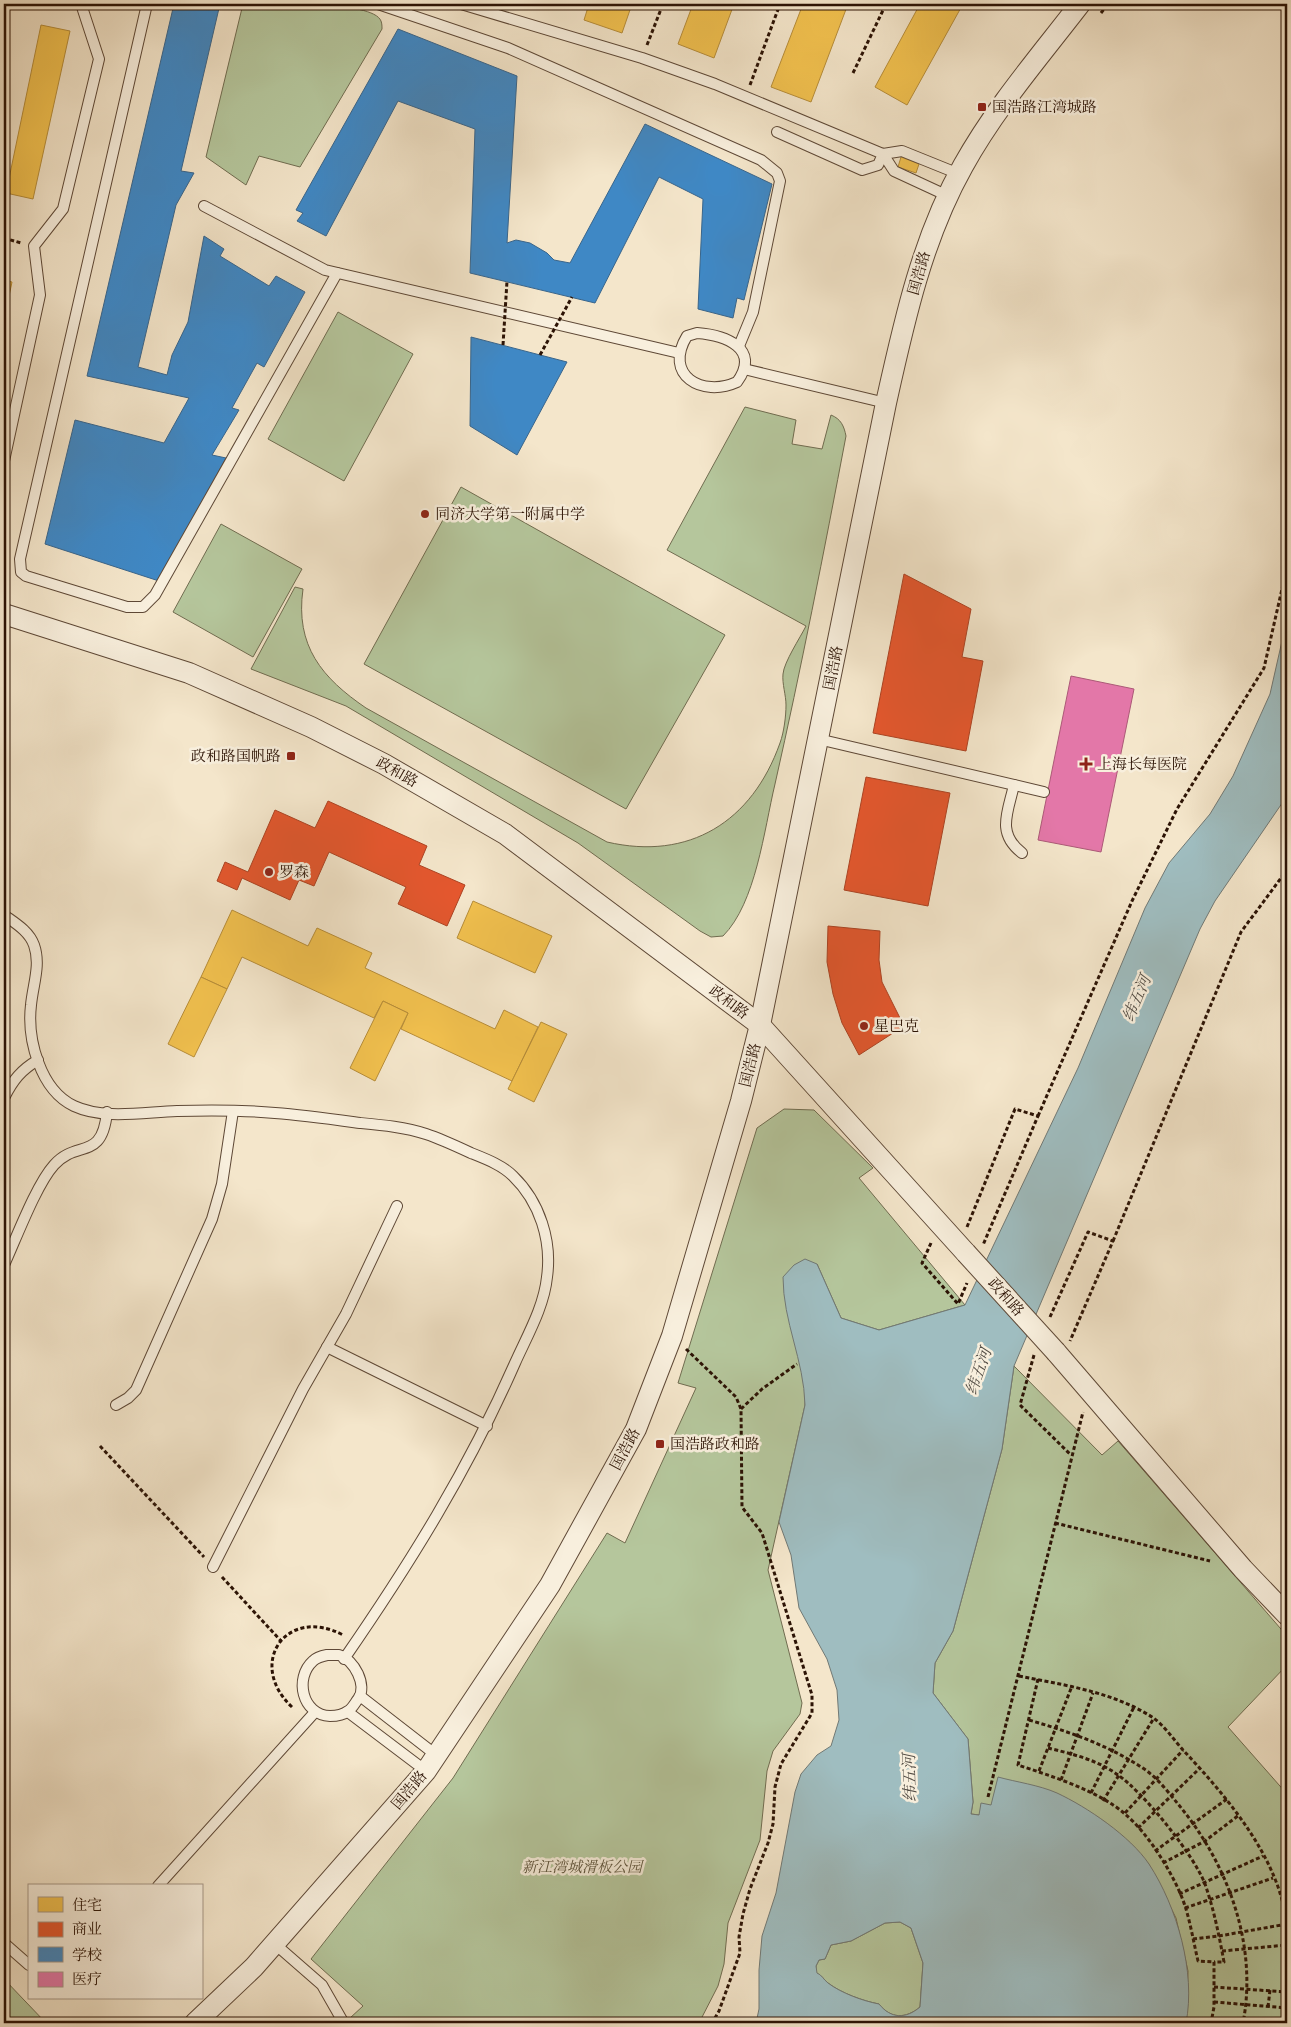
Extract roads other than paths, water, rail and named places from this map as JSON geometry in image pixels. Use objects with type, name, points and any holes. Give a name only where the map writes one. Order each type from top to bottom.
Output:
[{"type":"street","name":"国浩路","points":[[196,2023],[275,1944],[431,1763],[550,1585],[636,1430],[672,1336],[741,1101],[760,1025],[886,402],[900,340],[926,245],[959,174],[997,114],[1080,4]]},
{"type":"street","name":"政和路","points":[[4,614],[189,673],[311,727],[384,764],[505,834],[760,1025],[940,1224],[969,1250],[1243,1569],[1287,1615]]},
{"type":"lane","points":[[4,461],[40,295],[34,246],[63,209],[99,59],[81,4]]},
{"type":"lane","points":[[148,4],[20,559],[21,572],[26,576],[127,607],[143,607],[155,595],[337,273]]},
{"type":"lane","points":[[378,4],[508,48],[762,160],[777,173],[780,181],[753,312],[739,346]]},
{"type":"lane","points":[[461,4],[642,58],[746,97],[883,154],[902,151],[959,174]]},
{"type":"lane","points":[[777,132],[862,170],[878,165],[948,196]]},
{"type":"lane","points":[[878,165],[883,154]]},
{"type":"lane","points":[[883,154],[894,171]]},
{"type":"lane","points":[[204,206],[325,270],[679,353]]},
{"type":"lane","points":[[697,333],[729,339],[739,346],[744,356],[744,369],[737,382],[718,388],[700,386],[683,372],[678,359],[687,336],[697,333]]},
{"type":"lane","points":[[744,369],[886,402]]},
{"type":"lane","points":[[818,739],[1044,792]]},
{"type":"lane","points":[[1014,785],[1005,825],[1007,837],[1022,853]]},
{"type":"lane","points":[[4,916],[21,926],[33,941],[38,958],[30,1004],[30,1029],[43,1072],[58,1095],[74,1106],[96,1112],[273,1112],[394,1127],[424,1133],[496,1164],[512,1175],[524,1189],[546,1230],[549,1254],[547,1280],[538,1312],[486,1426],[427,1534],[344,1659]]},
{"type":"lane","points":[[4,1098],[13,1080],[22,1070],[38,1060]]},
{"type":"lane","points":[[116,1405],[128,1398],[136,1390],[212,1219],[222,1184],[234,1111]]},
{"type":"lane","points":[[4,1265],[52,1167],[70,1153],[88,1149],[97,1143],[106,1124],[107,1112]]},
{"type":"lane","points":[[213,1568],[303,1389],[346,1314],[397,1206]]},
{"type":"lane","points":[[327,1347],[486,1426]]},
{"type":"lane","points":[[360,1696],[348,1712],[337,1716],[324,1716],[315,1712],[308,1705],[303,1692],[304,1677],[309,1665],[315,1659],[327,1655],[340,1656],[351,1662],[358,1673],[360,1696],[431,1763]]},
{"type":"lane","points":[[160,1884],[315,1712]]},
{"type":"lane","points":[[348,1712],[431,1763]]},
{"type":"lane","points":[[4,1943],[28,1964]]},
{"type":"lane","points":[[275,1944],[322,1985],[341,2022]]},
{"type":"water","name":"纬五河","points":[[1287,619],[1287,796],[1215,901],[1200,929],[1014,1366],[1002,1449],[953,1631],[935,1663],[933,1693],[968,1739],[973,1802],[971,1814],[979,1815],[981,1803],[991,1805],[998,1777],[1043,1788],[1069,1799],[1107,1823],[1141,1853],[1159,1881],[1168,1900],[1182,1940],[1188,1983],[1186,2023],[756,2023],[759,2009],[759,1970],[762,1936],[776,1893],[795,1792],[801,1774],[817,1755],[831,1746],[839,1720],[837,1690],[827,1659],[799,1608],[791,1555],[779,1522],[805,1405],[801,1372],[786,1310],[783,1277],[794,1265],[805,1259],[817,1264],[841,1318],[879,1330],[965,1305],[1078,1068],[1145,908],[1169,863],[1210,814],[1233,776],[1270,694]],"holes":[[[900,1922],[911,1928],[923,1963],[920,2007],[909,2014],[894,2015],[879,2004],[859,1999],[839,1990],[817,1973],[816,1966],[819,1960],[825,1959],[831,1945],[851,1941],[885,1923]]]},
{"type":"waterway","points":[[4,2018],[9,2023]]},
{"type":"place","name":"国浩路江湾城路","points":[[982,107]]},
{"type":"place","name":"同济大学第一附属中学","points":[[425,514]]},
{"type":"place","name":"政和路国帆路","points":[[291,756]]},
{"type":"place","name":"上海长每医院","points":[[1086,764]]},
{"type":"place","name":"罗森","points":[[269,872]]},
{"type":"place","name":"星巴克","points":[[864,1026]]},
{"type":"place","name":"国浩路政和路","points":[[660,1444]]},
{"type":"park label","name":"新江湾城滑板公园","points":[[582,1867]]}]
